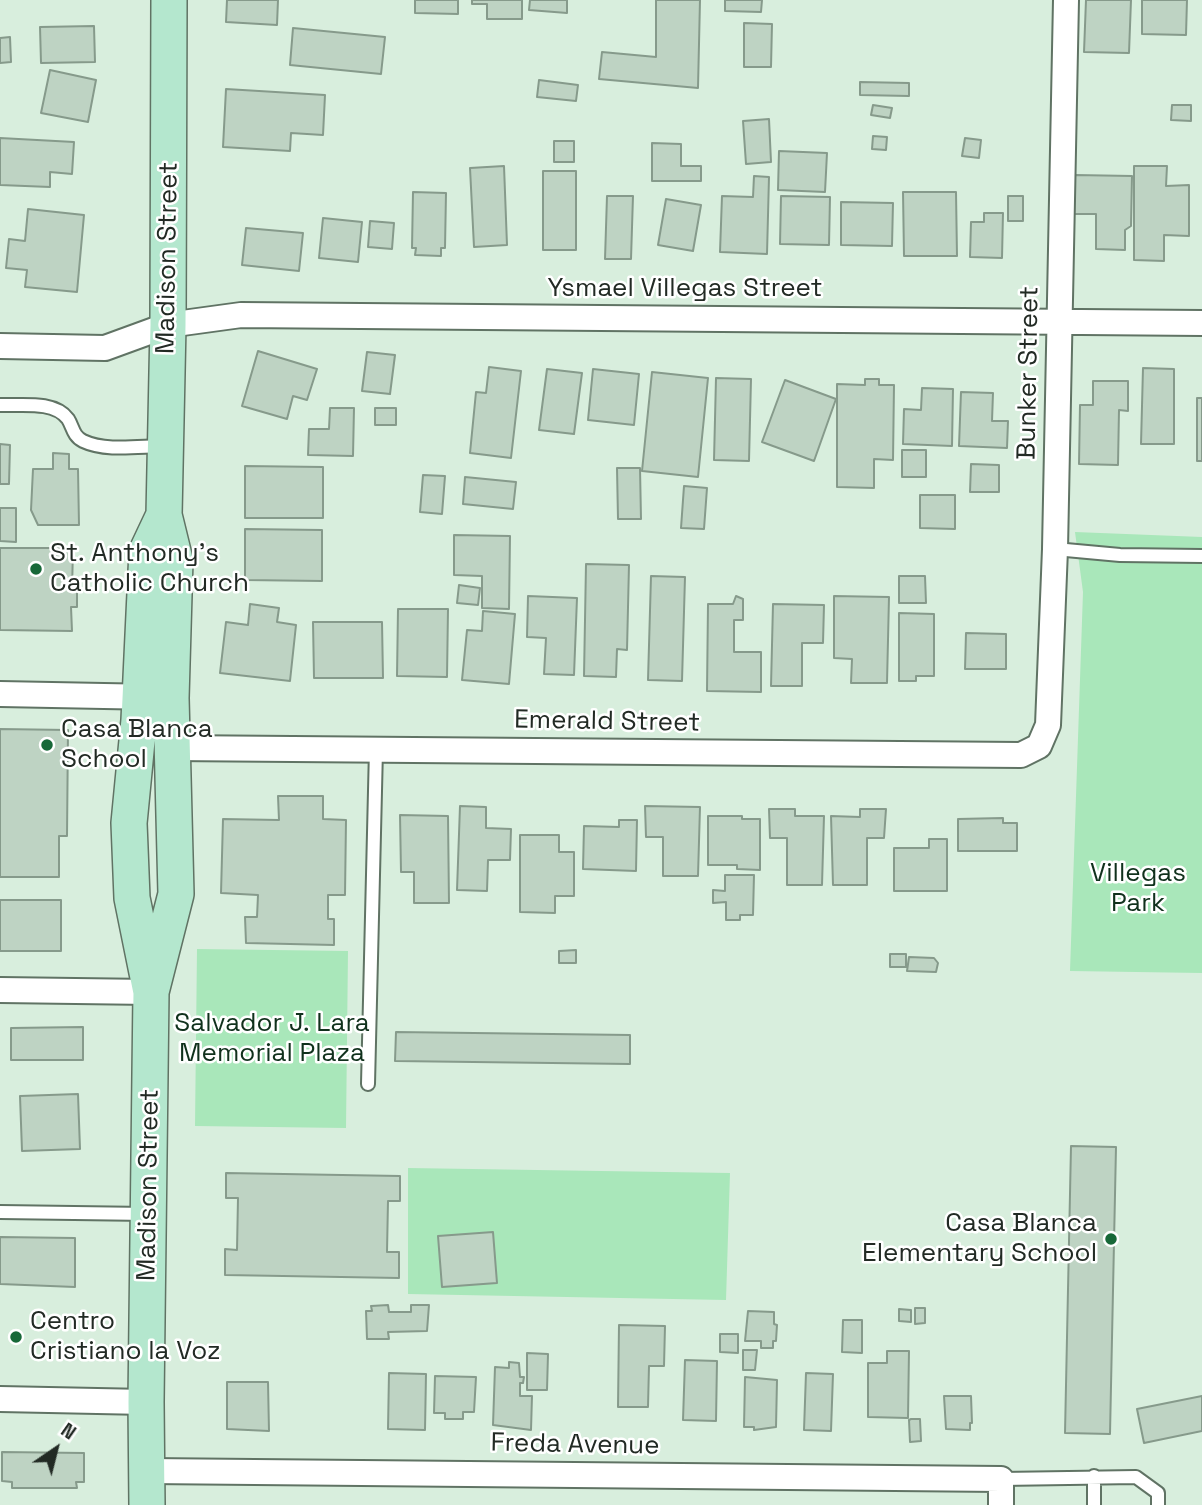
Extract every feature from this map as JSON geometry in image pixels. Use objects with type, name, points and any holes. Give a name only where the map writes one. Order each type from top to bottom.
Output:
[{"type":"street","name":"Madison Street","points":[[147,1505],[151,992],[132,898],[129,823],[155,697],[147,551],[164,515],[168,325],[169,0]]},
{"type":"street","name":"Bunker Street","points":[[1039,746],[1048,725],[1055,549],[1066,0]]},
{"type":"street","name":"Ysmael Villegas Street","points":[[0,346],[105,348],[168,325],[241,316],[1202,323]]},
{"type":"street","points":[[0,694],[155,697]]},
{"type":"street","name":"Madison Street","points":[[151,992],[176,894],[172,748],[155,697]]},
{"type":"street","name":"Emerald Street","points":[[172,748],[1021,755],[1039,746]]},
{"type":"street","points":[[0,990],[151,992]]},
{"type":"street","points":[[0,1399],[146,1402]]},
{"type":"street","name":"Freda Avenue","points":[[148,1471],[1001,1479]]},
{"type":"street","points":[[1001,1479],[1001,1505]]},
{"type":"lane","points":[[0,405],[52,408],[68,419],[73,432],[80,439],[91,444],[108,447],[165,446]]},
{"type":"lane","points":[[1055,549],[1120,555],[1202,556]]},
{"type":"lane","points":[[368,1083],[376,749]]},
{"type":"lane","points":[[0,1212],[148,1214]]},
{"type":"lane","points":[[1094,1476],[1094,1505]]},
{"type":"lane","points":[[1001,1479],[1136,1477],[1158,1493],[1158,1505]]},
{"type":"green space","name":"Villegas Park","points":[[1075,532],[1202,537],[1202,973],[1070,971],[1083,592]]},
{"type":"green space","name":"Salvador J. Lara Memorial Plaza","points":[[197,949],[348,951],[346,1128],[195,1126]]},
{"type":"green space","points":[[408,1168],[730,1173],[726,1300],[408,1294]]},
{"type":"building","points":[[227,0],[278,0],[277,25],[226,22]]},
{"type":"building","points":[[415,0],[458,0],[458,14],[415,13]]},
{"type":"building","points":[[472,0],[522,0],[522,19],[487,19],[487,4],[472,4]]},
{"type":"building","points":[[530,0],[567,0],[567,13],[529,10]]},
{"type":"building","points":[[656,0],[700,0],[698,88],[599,79],[602,52],[656,57]]},
{"type":"building","points":[[725,0],[762,0],[761,12],[725,11]]},
{"type":"building","points":[[1086,0],[1131,0],[1129,53],[1084,52]]},
{"type":"building","points":[[1142,0],[1187,0],[1186,35],[1142,34]]},
{"type":"building","points":[[744,23],[772,24],[771,67],[744,67]]},
{"type":"building","points":[[94,26],[95,62],[41,63],[40,27]]},
{"type":"building","points":[[293,28],[385,37],[381,74],[290,65]]},
{"type":"building","points":[[10,37],[11,62],[0,63],[0,38]]},
{"type":"building","points":[[50,70],[96,80],[88,122],[41,113]]},
{"type":"building","points":[[539,80],[578,85],[576,101],[537,97]]},
{"type":"building","points":[[860,82],[909,83],[909,96],[860,95]]},
{"type":"building","points":[[226,89],[325,95],[323,135],[291,133],[290,151],[223,147]]},
{"type":"building","points":[[873,105],[892,108],[890,118],[871,115]]},
{"type":"building","points":[[1172,105],[1191,105],[1191,121],[1171,120]]},
{"type":"building","points":[[769,119],[771,162],[746,164],[743,121]]},
{"type":"building","points":[[873,136],[887,137],[886,150],[872,149]]},
{"type":"building","points":[[0,138],[74,142],[72,174],[50,172],[50,187],[0,185]]},
{"type":"building","points":[[965,138],[981,140],[979,158],[962,156]]},
{"type":"building","points":[[554,141],[574,141],[574,162],[554,162]]},
{"type":"building","points":[[652,143],[681,144],[681,166],[701,166],[701,181],[652,181]]},
{"type":"building","points":[[779,151],[827,153],[825,192],[778,190]]},
{"type":"building","points":[[504,166],[507,245],[474,247],[470,168]]},
{"type":"building","points":[[1134,166],[1167,166],[1166,186],[1189,185],[1189,236],[1164,235],[1164,261],[1134,260]]},
{"type":"building","points":[[543,171],[576,171],[576,250],[543,250]]},
{"type":"building","points":[[1075,175],[1132,176],[1131,226],[1125,230],[1125,250],[1096,249],[1096,214],[1074,214]]},
{"type":"building","points":[[754,176],[769,177],[767,254],[720,252],[722,196],[753,197]]},
{"type":"building","points":[[413,192],[446,193],[445,248],[441,248],[441,256],[415,255],[416,248],[412,248]]},
{"type":"building","points":[[903,192],[956,192],[957,256],[904,256]]},
{"type":"building","points":[[607,196],[633,196],[631,259],[605,259]]},
{"type":"building","points":[[781,196],[830,197],[829,245],[780,244]]},
{"type":"building","points":[[1008,196],[1023,196],[1023,221],[1008,221]]},
{"type":"building","points":[[666,199],[701,205],[693,251],[658,245]]},
{"type":"building","points":[[841,202],[893,203],[892,246],[841,245]]},
{"type":"building","points":[[28,209],[84,215],[77,292],[25,287],[27,270],[6,268],[9,239],[25,241]]},
{"type":"building","points":[[984,213],[1003,213],[1002,258],[970,257],[971,222],[984,222]]},
{"type":"building","points":[[323,218],[362,222],[358,262],[319,258]]},
{"type":"building","points":[[370,221],[394,223],[392,249],[368,247]]},
{"type":"building","points":[[246,228],[303,233],[299,271],[242,265]]},
{"type":"building","points":[[258,351],[317,369],[307,400],[293,396],[287,419],[242,406]]},
{"type":"building","points":[[367,352],[395,355],[390,394],[362,391]]},
{"type":"building","points":[[489,367],[521,371],[511,458],[470,453],[476,392],[486,393]]},
{"type":"building","points":[[1143,368],[1174,369],[1174,444],[1141,444]]},
{"type":"building","points":[[547,369],[582,373],[574,434],[539,430]]},
{"type":"building","points":[[593,369],[639,374],[634,425],[588,420]]},
{"type":"building","points":[[652,372],[708,378],[698,477],[642,471]]},
{"type":"building","points":[[716,378],[751,379],[749,461],[714,460]]},
{"type":"building","points":[[865,379],[879,379],[879,385],[894,385],[893,460],[874,459],[874,488],[837,487],[837,384],[865,385]]},
{"type":"building","points":[[785,380],[836,399],[814,461],[762,442]]},
{"type":"building","points":[[1093,381],[1128,381],[1128,411],[1119,410],[1118,465],[1079,464],[1080,405],[1093,405]]},
{"type":"building","points":[[922,388],[953,389],[952,446],[903,444],[904,409],[921,410]]},
{"type":"building","points":[[961,392],[993,393],[992,421],[1008,421],[1007,448],[959,446]]},
{"type":"building","points":[[1197,398],[1202,398],[1202,461],[1197,461]]},
{"type":"building","points":[[330,408],[354,408],[353,456],[308,455],[309,429],[329,429]]},
{"type":"building","points":[[375,408],[396,408],[396,425],[375,425]]},
{"type":"building","points":[[0,444],[10,445],[9,484],[0,484]]},
{"type":"building","points":[[902,450],[926,450],[926,477],[902,477]]},
{"type":"building","points":[[53,453],[69,454],[69,469],[78,469],[79,525],[38,525],[31,510],[33,469],[53,469]]},
{"type":"building","points":[[971,464],[999,465],[999,492],[970,492]]},
{"type":"building","points":[[245,466],[323,467],[323,518],[245,518]]},
{"type":"building","points":[[617,468],[640,468],[641,519],[618,519]]},
{"type":"building","points":[[423,475],[445,476],[442,514],[420,512]]},
{"type":"building","points":[[465,477],[516,482],[513,509],[463,504]]},
{"type":"building","points":[[684,486],[707,488],[704,529],[681,528]]},
{"type":"building","points":[[920,495],[955,495],[955,529],[920,528]]},
{"type":"building","points":[[0,508],[16,508],[16,542],[0,541]]},
{"type":"building","points":[[245,529],[322,530],[322,581],[245,580]]},
{"type":"building","points":[[454,535],[510,536],[509,609],[482,608],[482,576],[454,575]]},
{"type":"building","name":"St. Anthony's Catholic Church","points":[[0,548],[73,548],[72,591],[77,590],[77,607],[71,607],[72,631],[0,630]]},
{"type":"building","points":[[586,564],[629,565],[627,650],[617,649],[616,677],[584,676]]},
{"type":"building","points":[[651,576],[685,577],[682,681],[648,680]]},
{"type":"building","points":[[899,576],[925,576],[926,603],[899,603]]},
{"type":"building","points":[[459,585],[480,588],[478,605],[457,603]]},
{"type":"building","points":[[528,596],[577,598],[574,675],[544,674],[546,638],[527,637]]},
{"type":"building","points":[[736,596],[743,599],[743,620],[734,620],[734,652],[761,652],[761,692],[707,691],[708,604],[733,604]]},
{"type":"building","points":[[834,596],[889,597],[887,683],[851,683],[852,659],[834,658]]},
{"type":"building","points":[[250,604],[279,608],[277,622],[296,625],[290,681],[220,673],[226,622],[248,625]]},
{"type":"building","points":[[773,604],[824,605],[823,643],[802,643],[802,686],[771,686]]},
{"type":"building","points":[[398,609],[448,609],[447,677],[397,676]]},
{"type":"building","points":[[483,611],[515,614],[509,684],[462,680],[467,630],[482,631]]},
{"type":"building","points":[[899,613],[934,614],[934,676],[916,676],[916,681],[899,681]]},
{"type":"building","points":[[313,622],[382,622],[383,678],[314,678]]},
{"type":"building","points":[[966,633],[1006,634],[1006,669],[965,669]]},
{"type":"building","points":[[0,729],[68,730],[67,836],[59,836],[59,877],[0,877]]},
{"type":"building","points":[[278,796],[323,796],[323,819],[346,820],[345,895],[328,895],[328,919],[334,919],[334,945],[246,943],[245,917],[257,917],[258,895],[221,893],[223,819],[279,820]]},
{"type":"building","points":[[460,806],[486,807],[486,828],[511,829],[510,860],[488,860],[487,891],[457,890]]},
{"type":"building","points":[[645,806],[700,807],[698,876],[663,876],[663,837],[646,837]]},
{"type":"building","points":[[769,809],[795,809],[795,816],[824,816],[822,885],[787,885],[787,838],[770,838]]},
{"type":"building","points":[[860,809],[886,809],[884,838],[867,838],[867,885],[833,885],[831,816],[860,817]]},
{"type":"building","points":[[400,815],[448,816],[449,903],[414,903],[414,872],[401,872]]},
{"type":"building","points":[[708,816],[760,819],[760,870],[737,869],[737,865],[708,865]]},
{"type":"building","points":[[1003,818],[1003,823],[1017,823],[1017,851],[958,851],[958,819]]},
{"type":"building","points":[[619,820],[637,820],[636,871],[583,869],[584,826],[619,827]]},
{"type":"building","points":[[520,835],[559,835],[559,852],[574,852],[574,896],[555,896],[555,913],[520,912]]},
{"type":"building","points":[[929,839],[947,839],[947,891],[894,891],[894,848],[929,848]]},
{"type":"building","points":[[725,875],[754,875],[753,915],[740,915],[740,920],[726,920],[726,902],[713,903],[713,890],[725,891]]},
{"type":"building","points":[[0,900],[61,900],[61,951],[0,951]]},
{"type":"building","points":[[576,950],[576,963],[559,963],[559,951]]},
{"type":"building","points":[[890,954],[906,954],[906,967],[890,967]]},
{"type":"building","points":[[909,957],[934,958],[938,963],[936,972],[907,971]]},
{"type":"building","points":[[83,1027],[83,1060],[11,1060],[11,1028]]},
{"type":"building","points":[[396,1032],[630,1035],[630,1064],[395,1061]]},
{"type":"building","points":[[78,1094],[80,1149],[22,1151],[20,1096]]},
{"type":"building","points":[[1071,1146],[1116,1147],[1110,1434],[1065,1433]]},
{"type":"building","points":[[226,1173],[400,1176],[400,1201],[388,1201],[387,1252],[399,1252],[399,1278],[225,1275],[225,1249],[237,1250],[238,1198],[226,1198]]},
{"type":"building","points":[[493,1232],[497,1283],[442,1287],[438,1236]]},
{"type":"building","points":[[0,1237],[75,1238],[75,1287],[0,1284]]},
{"type":"building","points":[[388,1305],[389,1312],[411,1312],[411,1305],[429,1305],[427,1331],[388,1332],[389,1339],[367,1339],[366,1311],[372,1311],[371,1306]]},
{"type":"building","points":[[915,1308],[925,1308],[925,1323],[915,1324]]},
{"type":"building","points":[[899,1309],[911,1310],[911,1322],[899,1321]]},
{"type":"building","points":[[748,1311],[774,1312],[774,1324],[777,1325],[773,1348],[761,1348],[761,1341],[745,1341]]},
{"type":"building","points":[[843,1320],[862,1320],[862,1353],[842,1352]]},
{"type":"building","points":[[619,1325],[665,1326],[664,1366],[649,1366],[648,1407],[618,1407]]},
{"type":"building","points":[[720,1334],[738,1334],[738,1353],[720,1352]]},
{"type":"building","points":[[743,1350],[757,1350],[755,1370],[743,1370]]},
{"type":"building","points":[[887,1351],[909,1351],[908,1418],[868,1417],[868,1363],[887,1363]]},
{"type":"building","points":[[527,1353],[548,1354],[547,1390],[527,1390]]},
{"type":"building","points":[[685,1360],[717,1361],[716,1421],[683,1420]]},
{"type":"building","points":[[509,1362],[519,1363],[520,1377],[524,1377],[523,1383],[520,1383],[520,1396],[532,1396],[531,1430],[493,1425],[495,1367],[509,1368]]},
{"type":"building","points":[[389,1373],[426,1374],[425,1430],[388,1429]]},
{"type":"building","points":[[806,1373],[833,1374],[831,1431],[804,1430]]},
{"type":"building","points":[[435,1376],[476,1377],[474,1412],[463,1412],[463,1419],[445,1419],[445,1413],[434,1413]]},
{"type":"building","points":[[745,1377],[777,1380],[776,1427],[754,1430],[754,1427],[744,1427]]},
{"type":"building","points":[[227,1382],[268,1382],[269,1431],[227,1429]]},
{"type":"building","points":[[944,1396],[971,1396],[970,1430],[946,1429]]},
{"type":"building","points":[[1202,1396],[1202,1431],[1144,1443],[1137,1409]]},
{"type":"building","points":[[911,1419],[920,1419],[921,1441],[910,1442]]},
{"type":"building","points":[[2,1452],[84,1453],[84,1482],[76,1482],[77,1488],[12,1488],[12,1482],[2,1481]]},
{"type":"place","name":"St. Anthony's Catholic Church","points":[[36,569]]},
{"type":"place","name":"Casa Blanca School","points":[[47,745]]},
{"type":"place","name":"Casa Blanca Elementary School","points":[[1111,1239]]},
{"type":"place","name":"Centro Cristiano la Voz","points":[[16,1337]]}]
